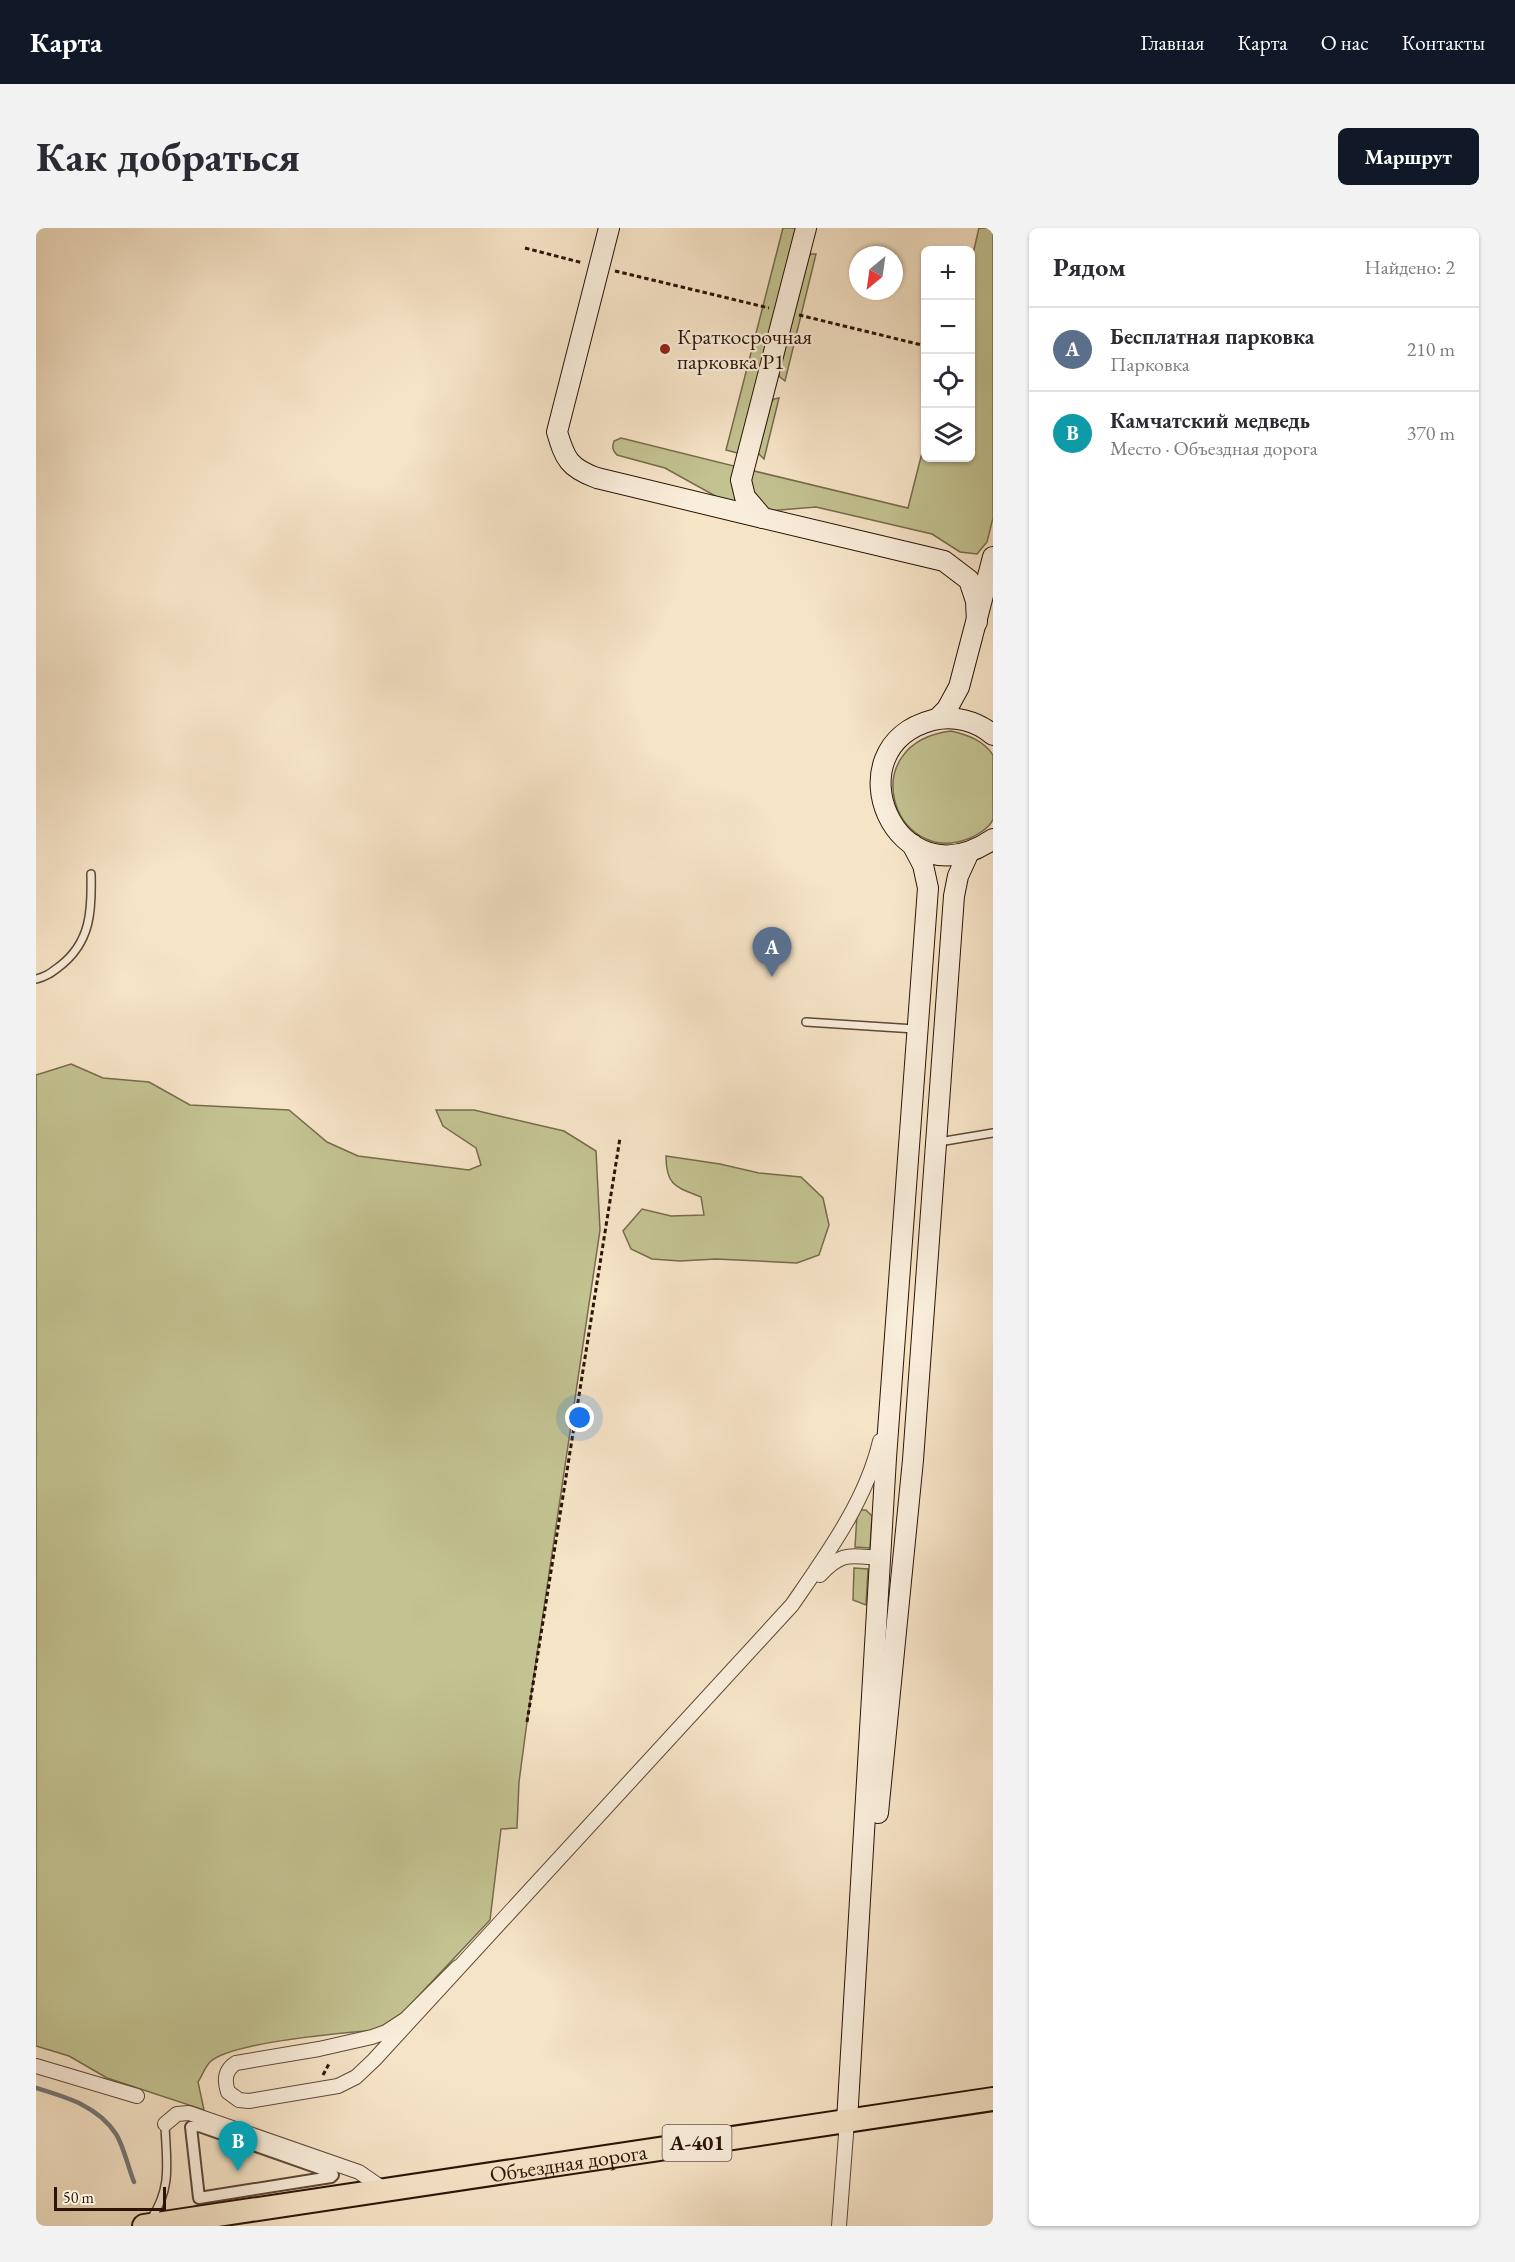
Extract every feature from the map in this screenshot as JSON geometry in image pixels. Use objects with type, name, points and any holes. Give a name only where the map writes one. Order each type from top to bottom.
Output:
[{"type":"main road","points":[[609,228],[557,432],[563,454],[571,465],[597,478],[944,561],[969,579],[976,601],[977,622]]},
{"type":"main road","points":[[763,518],[745,497],[741,480],[806,228]]},
{"type":"main road","points":[[937,719],[947,709],[959,687],[993,557]]},
{"type":"main road","points":[[959,687],[966,711],[985,730]]},
{"type":"main road","points":[[985,730],[950,718],[937,719],[912,729],[892,748],[882,773],[881,794],[886,813],[901,836],[922,850],[944,855],[969,852],[993,839]]},
{"type":"main road","points":[[847,2121],[880,1558],[881,1458],[890,1398],[928,888],[923,865],[912,844]]},
{"type":"main road","points":[[847,2121],[913,1460],[954,896],[958,876],[969,852]]},
{"type":"main road","points":[[881,1458],[913,1460]]},
{"type":"main road","name":"Объездная дорога","points":[[143,2226],[993,2099]]},
{"type":"street","points":[[792,1605],[824,1559],[881,1458]]},
{"type":"street","points":[[458,1967],[393,2029],[372,2037],[340,2044],[236,2062],[226,2075],[228,2092],[239,2100],[249,2101],[338,2086],[350,2081],[374,2060],[829,1565],[846,1556],[880,1558]]},
{"type":"street","points":[[36,2066],[137,2096]]},
{"type":"street","points":[[165,2124],[177,2114],[189,2113],[359,2172],[386,2191]]},
{"type":"street","points":[[839,2226],[847,2121]]},
{"type":"street","points":[[199,2126],[333,2174],[331,2177],[199,2198],[191,2127],[199,2126]]},
{"type":"lane","points":[[36,979],[45,978],[71,957],[88,929],[92,903],[91,874]]},
{"type":"lane","points":[[806,1022],[918,1029]]},
{"type":"lane","points":[[936,1143],[993,1133]]},
{"type":"lane","points":[[143,2226],[152,2219],[164,2195],[168,2159],[165,2124]]},
{"type":"path","points":[[525,248],[921,345]]},
{"type":"path","points":[[527,1722],[620,1138]]},
{"type":"path","points":[[321,2079],[332,2057]]},
{"type":"shaded area","points":[[783,228],[799,228],[741,454],[726,450]]},
{"type":"shaded area","points":[[979,228],[993,228],[993,518],[987,542],[977,554],[960,552],[932,534],[816,507],[768,511],[748,488],[750,470],[908,508],[921,457],[921,462],[975,462],[975,246]]},
{"type":"shaded area","points":[[811,254],[816,254],[785,381],[780,377],[777,369],[805,260]]},
{"type":"shaded area","points":[[779,398],[764,459],[756,451],[768,405],[774,399]]},
{"type":"shaded area","points":[[621,438],[738,467],[744,507],[728,503],[665,468],[617,455],[613,450],[613,443]]},
{"type":"shaded area","points":[[951,731],[975,739],[985,745],[993,755],[993,819],[986,828],[971,838],[941,843],[920,836],[904,820],[895,800],[894,778],[902,757],[921,740]]},
{"type":"shaded area","points":[[71,1064],[103,1078],[149,1082],[190,1105],[289,1110],[327,1142],[358,1156],[469,1170],[481,1165],[476,1148],[443,1126],[436,1110],[474,1110],[564,1131],[596,1151],[600,1230],[527,1722],[519,1782],[517,1828],[501,1829],[490,1920],[394,2022],[375,2030],[314,2036],[240,2049],[210,2062],[198,2082],[204,2110],[107,2078],[69,2056],[36,2046],[36,1075]]},
{"type":"shaded area","points":[[666,1156],[720,1164],[759,1173],[801,1177],[823,1198],[829,1225],[819,1255],[797,1263],[716,1259],[680,1261],[652,1259],[631,1249],[623,1231],[642,1209],[671,1216],[704,1215],[701,1197],[679,1188],[670,1180]]},
{"type":"shaded area","points":[[860,1510],[866,1510],[872,1516],[870,1548],[855,1547],[857,1514]]},
{"type":"shaded area","points":[[854,1568],[868,1569],[866,1605],[853,1600]]},
{"type":"waterway","points":[[36,2088],[80,2104],[109,2124],[121,2145],[134,2182]]},
{"type":"place","name":"Краткосрочная парковка P1","points":[[665,349]]},
{"type":"place","name":"Бесплатная парковка","points":[[772,977]]},
{"type":"place","name":"Камчатский медведь","points":[[238,2171]]}]
